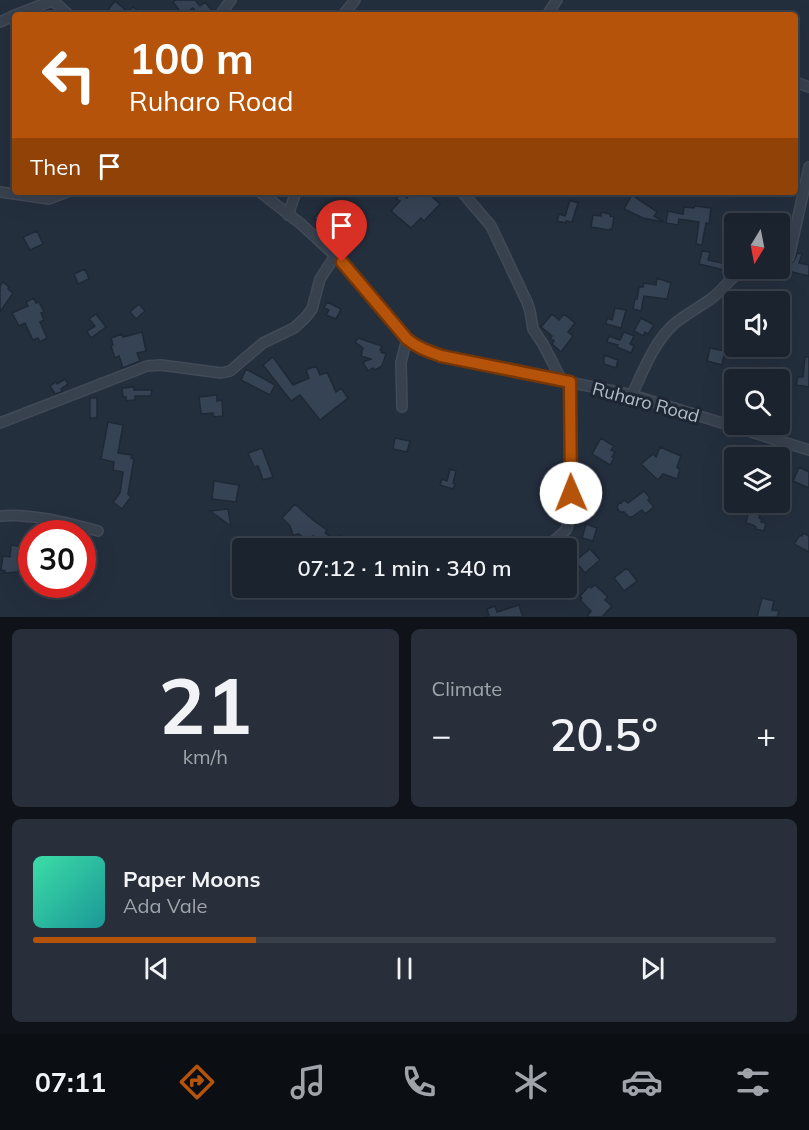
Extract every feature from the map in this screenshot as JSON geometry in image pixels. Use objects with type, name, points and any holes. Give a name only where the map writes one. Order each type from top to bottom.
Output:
[{"type":"street","points":[[22,12],[53,0],[66,12]]},
{"type":"street","points":[[345,12],[355,0]]},
{"type":"street","points":[[790,252],[809,167]]},
{"type":"street","points":[[21,195],[49,199],[59,195]]},
{"type":"street","name":"Ruharo Road","points":[[264,195],[301,224],[335,255],[407,339],[423,350],[441,356],[632,395],[809,450]]},
{"type":"street","points":[[288,215],[295,195]]},
{"type":"street","points":[[465,195],[491,226],[527,302],[533,329],[566,382],[571,515],[566,530],[557,538]]},
{"type":"street","points":[[0,423],[147,366],[161,365],[221,373],[230,370],[263,343],[294,328],[305,318],[312,309],[320,279],[335,255]]},
{"type":"street","points":[[632,395],[658,343],[674,325],[715,297],[731,279]]},
{"type":"street","points":[[402,407],[401,362],[407,339]]},
{"type":"street","points":[[0,516],[46,519],[98,531]]},
{"type":"building","points":[[195,0],[200,6],[205,2],[213,12],[196,12],[193,8],[187,12],[181,12],[173,2]]},
{"type":"building","points":[[115,1],[128,12],[106,12]]},
{"type":"building","points":[[133,7],[139,12],[128,12]]},
{"type":"building","points":[[400,195],[407,198],[410,195],[430,195],[440,204],[424,221],[421,218],[411,228],[391,211],[400,201],[396,199]]},
{"type":"building","points":[[632,195],[657,212],[654,216],[664,222],[643,218],[624,209]]},
{"type":"building","points":[[570,200],[578,203],[572,222],[557,221],[559,214],[565,216]]},
{"type":"building","points":[[695,206],[711,208],[709,224],[706,223],[702,245],[696,244],[699,222],[679,219],[678,225],[666,223],[668,211],[683,214],[684,207],[694,208]]},
{"type":"building","points":[[323,208],[341,224],[333,234],[314,218]]},
{"type":"building","points":[[601,212],[614,217],[612,229],[591,227],[593,215],[601,216]]},
{"type":"building","points":[[37,231],[43,244],[30,250],[23,237]]},
{"type":"building","points":[[702,251],[710,252],[708,260],[724,264],[724,270],[699,264]]},
{"type":"building","points":[[797,253],[802,254],[799,263],[809,265],[809,276],[790,271],[790,265]]},
{"type":"building","points":[[85,269],[89,279],[78,284],[74,274]]},
{"type":"building","points":[[657,278],[671,283],[667,299],[644,296],[641,311],[633,309],[639,287],[643,287],[644,283],[656,285]]},
{"type":"building","points":[[3,282],[13,293],[0,312],[0,286]]},
{"type":"building","points":[[34,298],[44,312],[41,313],[44,320],[40,322],[47,338],[40,342],[38,338],[33,340],[25,323],[19,326],[12,313],[28,306],[26,302]]},
{"type":"building","points":[[327,302],[341,309],[336,319],[326,315],[329,310],[324,308]]},
{"type":"building","points":[[139,304],[145,311],[136,319],[130,312]]},
{"type":"building","points":[[615,308],[626,310],[621,328],[606,324],[607,318],[612,320]]},
{"type":"building","points":[[96,314],[106,327],[91,338],[87,331],[95,326],[89,319]]},
{"type":"building","points":[[552,314],[559,320],[564,314],[575,323],[568,332],[573,336],[561,352],[552,344],[554,341],[550,338],[552,336],[541,327]]},
{"type":"building","points":[[641,318],[654,325],[648,334],[645,332],[643,336],[634,331]]},
{"type":"building","points":[[142,332],[146,351],[137,353],[140,361],[123,368],[119,356],[115,358],[111,338],[122,334],[123,337]]},
{"type":"building","points":[[624,332],[634,336],[630,344],[634,346],[631,353],[617,347],[618,345],[607,342],[609,336],[620,340]]},
{"type":"building","points":[[358,338],[382,346],[381,352],[386,354],[382,366],[368,371],[363,362],[371,359],[361,356],[363,348],[355,342]]},
{"type":"building","points":[[710,348],[724,351],[722,365],[707,361]]},
{"type":"building","points":[[604,355],[618,360],[616,368],[604,364]]},
{"type":"building","points":[[273,357],[293,385],[309,378],[306,370],[316,366],[320,375],[327,372],[336,392],[341,388],[348,398],[320,420],[300,395],[291,401],[263,365]]},
{"type":"building","points":[[805,357],[809,357],[809,387],[796,385],[798,377],[803,377]]},
{"type":"building","points":[[246,369],[275,385],[270,395],[241,380]]},
{"type":"building","points":[[65,379],[68,384],[61,389],[62,392],[55,394],[50,386]]},
{"type":"building","points":[[134,387],[134,390],[152,390],[151,396],[135,396],[135,400],[126,401],[122,388]]},
{"type":"building","points":[[217,395],[217,401],[222,400],[223,416],[214,417],[213,413],[201,414],[199,397]]},
{"type":"building","points":[[90,398],[97,398],[97,418],[90,418]]},
{"type":"building","points":[[108,422],[123,425],[118,453],[132,455],[131,458],[134,459],[128,494],[131,497],[122,509],[113,502],[120,493],[123,472],[113,470],[114,462],[101,459]]},
{"type":"building","points":[[395,438],[410,441],[407,452],[393,449]]},
{"type":"building","points":[[601,438],[614,446],[611,450],[615,452],[612,457],[614,458],[610,465],[592,454]]},
{"type":"building","points":[[660,447],[681,456],[677,467],[680,470],[677,479],[663,474],[658,480],[641,464],[653,454],[656,457]]},
{"type":"building","points":[[262,448],[273,477],[263,480],[258,466],[254,467],[248,453]]},
{"type":"building","points":[[799,467],[809,472],[809,488],[793,481]]},
{"type":"building","points":[[450,469],[456,471],[453,489],[440,485],[442,479],[447,481]]},
{"type":"building","points":[[214,481],[239,485],[236,502],[212,499]]},
{"type":"building","points":[[644,491],[654,507],[645,514],[642,510],[629,517],[617,508],[619,502],[624,500],[628,503]]},
{"type":"building","points":[[295,504],[327,530],[325,533],[333,538],[313,536],[304,538],[299,534],[293,535],[290,526],[282,518]]},
{"type":"building","points":[[228,509],[231,526],[210,511]]},
{"type":"building","points":[[748,513],[760,513],[761,522],[766,523],[764,531],[755,529],[753,525],[746,523]]},
{"type":"building","points":[[586,524],[597,528],[593,541],[582,538]]},
{"type":"building","points":[[803,533],[809,536],[809,552],[794,544]]},
{"type":"building","points":[[11,545],[18,546],[18,572],[4,573],[5,571],[1,570],[3,556],[10,557]]},
{"type":"building","points":[[590,549],[600,560],[585,573],[577,563],[577,559]]},
{"type":"building","points":[[627,568],[637,581],[624,591],[614,578]]},
{"type":"building","points":[[595,585],[608,597],[605,600],[612,606],[602,617],[587,617],[591,611],[580,600],[582,598],[580,596],[589,586],[591,588]]},
{"type":"building","points":[[762,598],[774,601],[772,610],[779,611],[777,617],[757,617]]},
{"type":"building","points":[[519,605],[523,617],[486,617],[489,615],[487,609],[495,606],[497,612]]},
{"type":"route","points":[[342,262],[407,339],[423,350],[441,356],[570,382],[571,493]]}]
